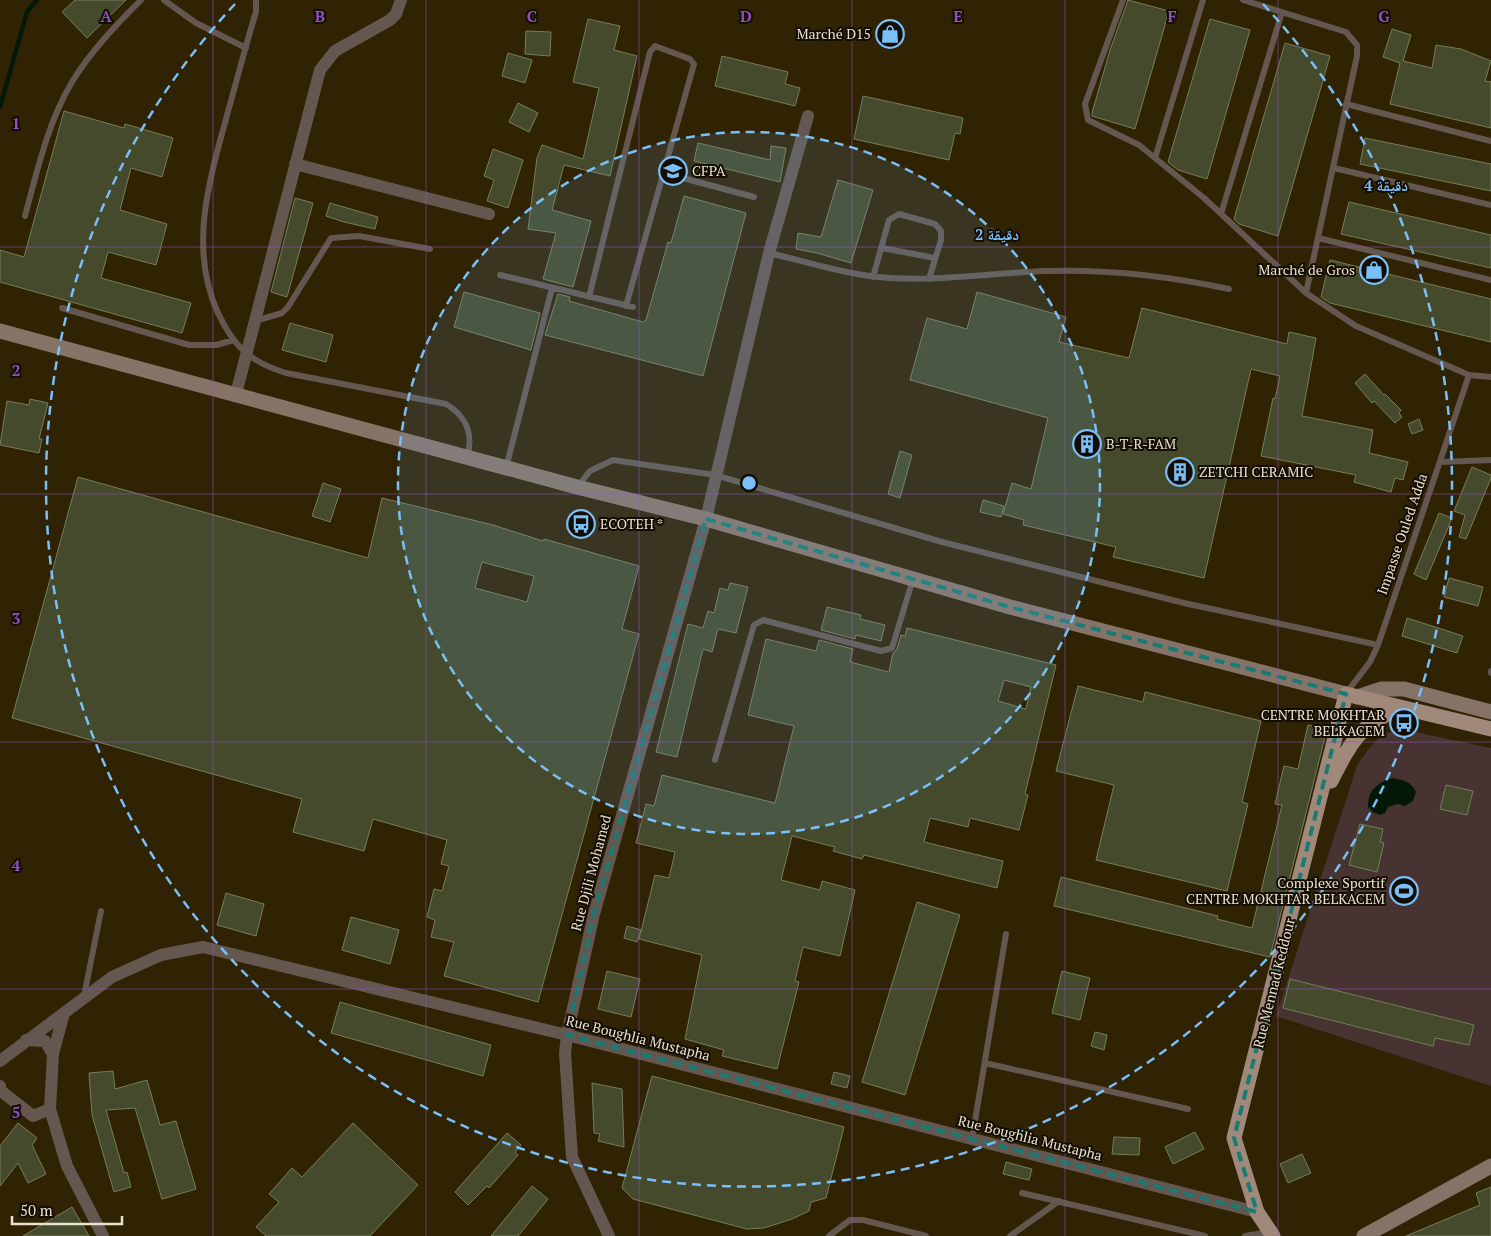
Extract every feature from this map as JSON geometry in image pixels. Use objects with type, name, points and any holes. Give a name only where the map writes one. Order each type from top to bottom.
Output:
[{"type":"main road","points":[[0,332],[577,487],[706,519],[1010,607],[1351,696],[1491,729]]},
{"type":"main road","points":[[1351,696],[1380,689],[1404,689],[1491,712]]},
{"type":"main road","name":"Rue Mennad Keddour","points":[[1271,1234],[1257,1212],[1234,1138],[1321,791],[1351,696]]},
{"type":"main road","points":[[1321,791],[1330,782],[1343,755],[1360,732],[1379,718],[1401,708]]},
{"type":"main road","points":[[1364,1236],[1491,1166]]},
{"type":"street","points":[[236,394],[317,78],[324,63],[335,50],[390,20],[396,14],[401,0]]},
{"type":"street","name":"Rue Djili Mohamed","points":[[609,1236],[572,1157],[564,1054],[567,1035],[594,914],[706,519],[769,253],[808,116]]},
{"type":"street","points":[[295,164],[489,214]]},
{"type":"street","name":"Rue Boughlia Mustapha","points":[[26,1040],[112,977],[161,955],[203,947],[567,1035],[1257,1212]]},
{"type":"street","points":[[64,1013],[53,1054],[50,1109],[68,1166],[103,1236]]},
{"type":"street","points":[[0,1061],[26,1040],[45,1041],[53,1054]]},
{"type":"street","points":[[0,1089],[58,1135]]},
{"type":"street","points":[[33,1116],[50,1109]]},
{"type":"lane","points":[[25,216],[47,139],[72,81],[100,45],[141,0]]},
{"type":"lane","points":[[164,0],[196,23],[246,48]]},
{"type":"lane","points":[[256,0],[256,12],[216,156],[206,198],[202,226],[202,255],[207,284],[222,322],[246,356],[264,366],[286,373],[446,404],[462,417],[467,426],[470,436],[467,457]]},
{"type":"lane","points":[[1123,0],[1085,104],[1088,120],[1139,145],[1222,214],[1306,293],[1356,326],[1469,376],[1491,377]]},
{"type":"lane","points":[[1155,158],[1203,0]]},
{"type":"lane","points":[[1243,0],[1346,32],[1354,38],[1357,45],[1357,56],[1334,168],[1306,293]]},
{"type":"lane","points":[[1222,214],[1282,12]]},
{"type":"lane","points":[[500,275],[552,288],[630,307],[694,64],[690,59],[655,46],[650,52],[589,297]]},
{"type":"lane","points":[[1346,104],[1491,140]]},
{"type":"lane","points":[[1334,168],[1491,205]]},
{"type":"lane","points":[[664,173],[754,197]]},
{"type":"lane","points":[[873,277],[889,220],[895,215],[903,215],[939,227],[942,235],[929,279]]},
{"type":"lane","points":[[255,321],[282,314],[332,238],[359,236],[430,249]]},
{"type":"lane","points":[[1318,238],[1491,280]]},
{"type":"lane","points":[[882,248],[935,258]]},
{"type":"lane","points":[[769,253],[873,277],[929,279],[1047,271],[1102,272],[1184,279],[1229,289]]},
{"type":"lane","points":[[506,468],[552,288]]},
{"type":"lane","points":[[62,308],[189,345],[216,345],[234,340]]},
{"type":"lane","name":"Impasse Ouled Adda","points":[[1351,696],[1378,645],[1469,376]]},
{"type":"lane","points":[[577,487],[590,471],[613,460],[715,475],[961,546],[1184,603],[1378,645]]},
{"type":"lane","points":[[1440,462],[1491,460]]},
{"type":"lane","points":[[715,760],[754,625],[763,620],[880,651],[887,651],[892,648],[913,579]]},
{"type":"lane","points":[[84,998],[101,912]]},
{"type":"lane","points":[[972,1139],[1006,934]]},
{"type":"lane","points":[[985,1063],[1188,1110]]},
{"type":"lane","points":[[1022,1193],[1205,1236]]},
{"type":"lane","points":[[1010,1236],[1059,1201]]},
{"type":"lane","points":[[829,1236],[850,1220],[863,1220],[926,1236]]},
{"type":"lane","points":[[1245,1236],[1271,1234]]},
{"type":"highlighted area","points":[[706,519],[1010,607],[1346,694],[1234,1138],[1257,1212],[567,1035],[594,914]]},
{"type":"shaded area","name":"Complexe Sportif CENTRE MOKHTAR BELKACEM","points":[[1401,729],[1491,748],[1491,1086],[1276,1016],[1357,766],[1380,737]]},
{"type":"shaded area","points":[[1392,778],[1403,780],[1412,785],[1416,792],[1413,801],[1405,806],[1398,804],[1388,807],[1385,813],[1380,815],[1373,812],[1368,807],[1368,801],[1374,788]]},
{"type":"building","points":[[75,0],[126,0],[87,38],[62,12]]},
{"type":"building","points":[[1128,0],[1169,11],[1135,129],[1092,116],[1110,50]]},
{"type":"building","points":[[588,19],[620,26],[614,50],[637,56],[610,176],[564,165],[552,210],[591,221],[573,287],[543,279],[556,233],[528,229],[537,158],[542,145],[583,159],[599,88],[573,82]]},
{"type":"building","points":[[1210,19],[1250,30],[1207,179],[1178,170],[1168,162]]},
{"type":"building","points":[[1392,29],[1411,35],[1403,61],[1432,68],[1436,45],[1461,49],[1491,61],[1485,81],[1491,82],[1491,128],[1390,104],[1400,63],[1383,57]]},
{"type":"building","points":[[526,31],[551,32],[550,56],[525,54]]},
{"type":"building","points":[[1285,43],[1330,56],[1278,236],[1239,224],[1234,219]]},
{"type":"building","points":[[508,53],[532,60],[525,83],[502,76]]},
{"type":"building","points":[[722,56],[788,72],[785,84],[800,88],[795,106],[715,86]]},
{"type":"building","points":[[863,96],[963,118],[960,134],[955,133],[949,160],[854,139]]},
{"type":"building","points":[[518,103],[538,113],[529,132],[509,122]]},
{"type":"building","points":[[64,111],[124,128],[125,124],[173,138],[162,177],[131,168],[120,210],[167,224],[156,265],[108,252],[101,278],[191,303],[182,333],[0,282],[0,250],[24,257]]},
{"type":"building","points":[[1365,138],[1491,164],[1491,191],[1360,164]]},
{"type":"building","points":[[698,143],[770,160],[771,146],[786,148],[780,182],[694,161]]},
{"type":"building","points":[[493,149],[523,160],[508,208],[487,201],[494,180],[484,176]]},
{"type":"building","points":[[838,180],[873,190],[851,263],[796,249],[798,233],[821,237]]},
{"type":"building","points":[[684,196],[746,213],[703,376],[545,335],[558,294],[570,297],[569,301],[643,322],[646,320],[668,242],[671,243]]},
{"type":"building","points":[[295,198],[313,203],[287,297],[271,292]]},
{"type":"building","points":[[1349,202],[1491,235],[1491,268],[1341,234]]},
{"type":"building","points":[[330,203],[378,217],[375,229],[326,216]]},
{"type":"building","points":[[1330,260],[1491,299],[1491,342],[1330,303],[1321,297]]},
{"type":"building","points":[[464,292],[540,313],[531,350],[454,327]]},
{"type":"building","points":[[977,292],[1066,317],[1059,342],[1129,358],[1142,308],[1287,344],[1289,332],[1316,338],[1302,416],[1373,430],[1369,453],[1408,462],[1403,480],[1395,478],[1391,492],[1354,482],[1356,475],[1261,456],[1273,398],[1275,399],[1280,376],[1251,369],[1204,578],[1113,557],[1116,547],[1023,525],[1024,520],[1003,514],[1012,483],[1031,489],[1048,418],[910,380],[927,318],[967,329]]},
{"type":"building","points":[[290,323],[333,335],[326,362],[282,350]]},
{"type":"building","points":[[1365,374],[1401,410],[1399,413],[1402,417],[1395,423],[1374,401],[1372,403],[1355,383]]},
{"type":"building","points":[[30,399],[48,403],[39,439],[42,439],[39,453],[0,445],[7,401],[29,405]]},
{"type":"building","points":[[1419,419],[1423,430],[1412,434],[1408,424]]},
{"type":"building","points":[[900,451],[912,455],[900,498],[888,494]]},
{"type":"building","points":[[1472,467],[1491,475],[1491,478],[1466,539],[1459,537],[1465,515],[1454,511]]},
{"type":"building","points":[[78,477],[368,558],[382,498],[493,525],[543,541],[544,539],[639,566],[622,629],[639,634],[538,1002],[444,976],[454,942],[431,937],[435,920],[427,917],[434,889],[442,891],[449,866],[441,864],[447,840],[373,819],[364,851],[293,832],[302,799],[12,718]],"holes":[[[482,562],[534,576],[527,602],[475,588]]]},
{"type":"building","points":[[323,483],[341,489],[330,522],[312,516]]},
{"type":"building","points":[[983,500],[1004,506],[1001,517],[980,512]]},
{"type":"building","points":[[1439,513],[1452,518],[1426,580],[1414,574]]},
{"type":"building","points":[[1449,578],[1483,587],[1478,606],[1444,597]]},
{"type":"building","points":[[730,583],[748,587],[736,633],[718,629],[712,652],[703,649],[677,757],[656,752],[688,624],[703,628],[708,611],[714,613],[720,588],[728,590]]},
{"type":"building","points":[[827,607],[861,615],[860,619],[885,625],[881,641],[856,635],[855,639],[821,630]]},
{"type":"building","points":[[1407,618],[1463,636],[1457,653],[1402,636]]},
{"type":"building","points":[[907,628],[1056,665],[1025,794],[1028,795],[1019,830],[970,818],[968,827],[930,818],[924,842],[1003,861],[997,888],[864,855],[862,859],[833,851],[835,847],[792,836],[781,880],[820,890],[822,881],[855,890],[840,956],[803,947],[795,981],[799,982],[777,1069],[722,1056],[724,1050],[685,1039],[702,955],[639,939],[655,875],[669,878],[675,852],[636,843],[646,804],[654,806],[662,775],[775,803],[794,726],[748,715],[766,639],[816,651],[819,640],[853,649],[850,662],[889,672],[893,653],[897,649],[901,635],[905,636]],"holes":[[[1004,680],[1031,687],[1026,709],[998,701]]]},
{"type":"building","points":[[1078,686],[1143,702],[1145,692],[1261,721],[1242,802],[1248,804],[1227,891],[1096,860],[1114,785],[1056,771]]},
{"type":"building","points":[[1308,725],[1327,729],[1270,957],[1054,906],[1061,877],[1218,916],[1217,919],[1252,928],[1282,805],[1275,804],[1284,766],[1298,769]]},
{"type":"building","points":[[1446,785],[1473,791],[1467,815],[1440,809]]},
{"type":"building","points":[[1360,824],[1383,829],[1380,842],[1384,843],[1377,872],[1349,865]]},
{"type":"building","points":[[226,893],[264,904],[256,936],[217,925]]},
{"type":"building","points":[[917,902],[960,915],[905,1095],[862,1082]]},
{"type":"building","points":[[351,917],[399,930],[390,964],[342,950]]},
{"type":"building","points":[[627,926],[641,930],[637,942],[624,938]]},
{"type":"building","points":[[607,971],[640,979],[631,1017],[598,1009]]},
{"type":"building","points":[[1062,971],[1090,978],[1080,1020],[1052,1013]]},
{"type":"building","points":[[1290,979],[1474,1025],[1469,1045],[1435,1038],[1433,1046],[1283,1008]]},
{"type":"building","points":[[340,1002],[491,1045],[483,1076],[331,1033]]},
{"type":"building","points":[[1095,1032],[1107,1035],[1104,1050],[1091,1046]]},
{"type":"building","points":[[113,1071],[115,1089],[147,1080],[160,1125],[176,1121],[196,1189],[162,1199],[135,1108],[106,1110],[124,1173],[127,1172],[131,1187],[114,1192],[92,1115],[89,1073]]},
{"type":"building","points":[[834,1072],[850,1076],[847,1088],[831,1084]]},
{"type":"building","points":[[652,1076],[844,1127],[826,1198],[811,1202],[809,1211],[792,1219],[764,1228],[747,1229],[633,1199],[622,1188]]},
{"type":"building","points":[[592,1083],[622,1089],[624,1147],[598,1141],[600,1134],[594,1133]]},
{"type":"building","points":[[18,1123],[37,1138],[32,1145],[46,1174],[28,1183],[18,1163],[0,1186],[0,1146]]},
{"type":"building","points":[[353,1123],[418,1185],[370,1236],[266,1236],[256,1227],[279,1202],[269,1194],[292,1168],[302,1177]]},
{"type":"building","points":[[1195,1132],[1204,1149],[1173,1164],[1165,1147]]},
{"type":"building","points":[[507,1133],[521,1145],[515,1152],[518,1155],[489,1188],[487,1186],[468,1205],[455,1192]]},
{"type":"building","points":[[1114,1137],[1140,1138],[1139,1155],[1112,1154]]},
{"type":"building","points":[[1302,1154],[1311,1173],[1288,1183],[1280,1164]]},
{"type":"building","points":[[1006,1162],[1032,1169],[1029,1180],[1003,1174]]},
{"type":"building","points":[[532,1186],[548,1199],[518,1236],[491,1236]]},
{"type":"building","points":[[1491,1187],[1491,1236],[1406,1236],[1480,1205],[1476,1193]]},
{"type":"building","points":[[72,1207],[89,1236],[23,1236]]},
{"type":"waterway","points":[[0,107],[27,12],[37,0]]},
{"type":"place","name":"Marché D15","points":[[890,34]]},
{"type":"place","name":"CFPA","points":[[673,171]]},
{"type":"place","name":"Marché de Gros","points":[[1374,270]]},
{"type":"place","name":"B-T-R-FAM","points":[[1087,444]]},
{"type":"place","name":"ZETCHI CERAMIC","points":[[1180,472]]},
{"type":"place","name":"ECOTEH *","points":[[581,524]]},
{"type":"place","name":"CENTRE MOKHTAR BELKACEM","points":[[1404,723]]},
{"type":"place","name":"Complexe Sportif CENTRE MOKHTAR BELKACEM","points":[[1404,891]]}]
